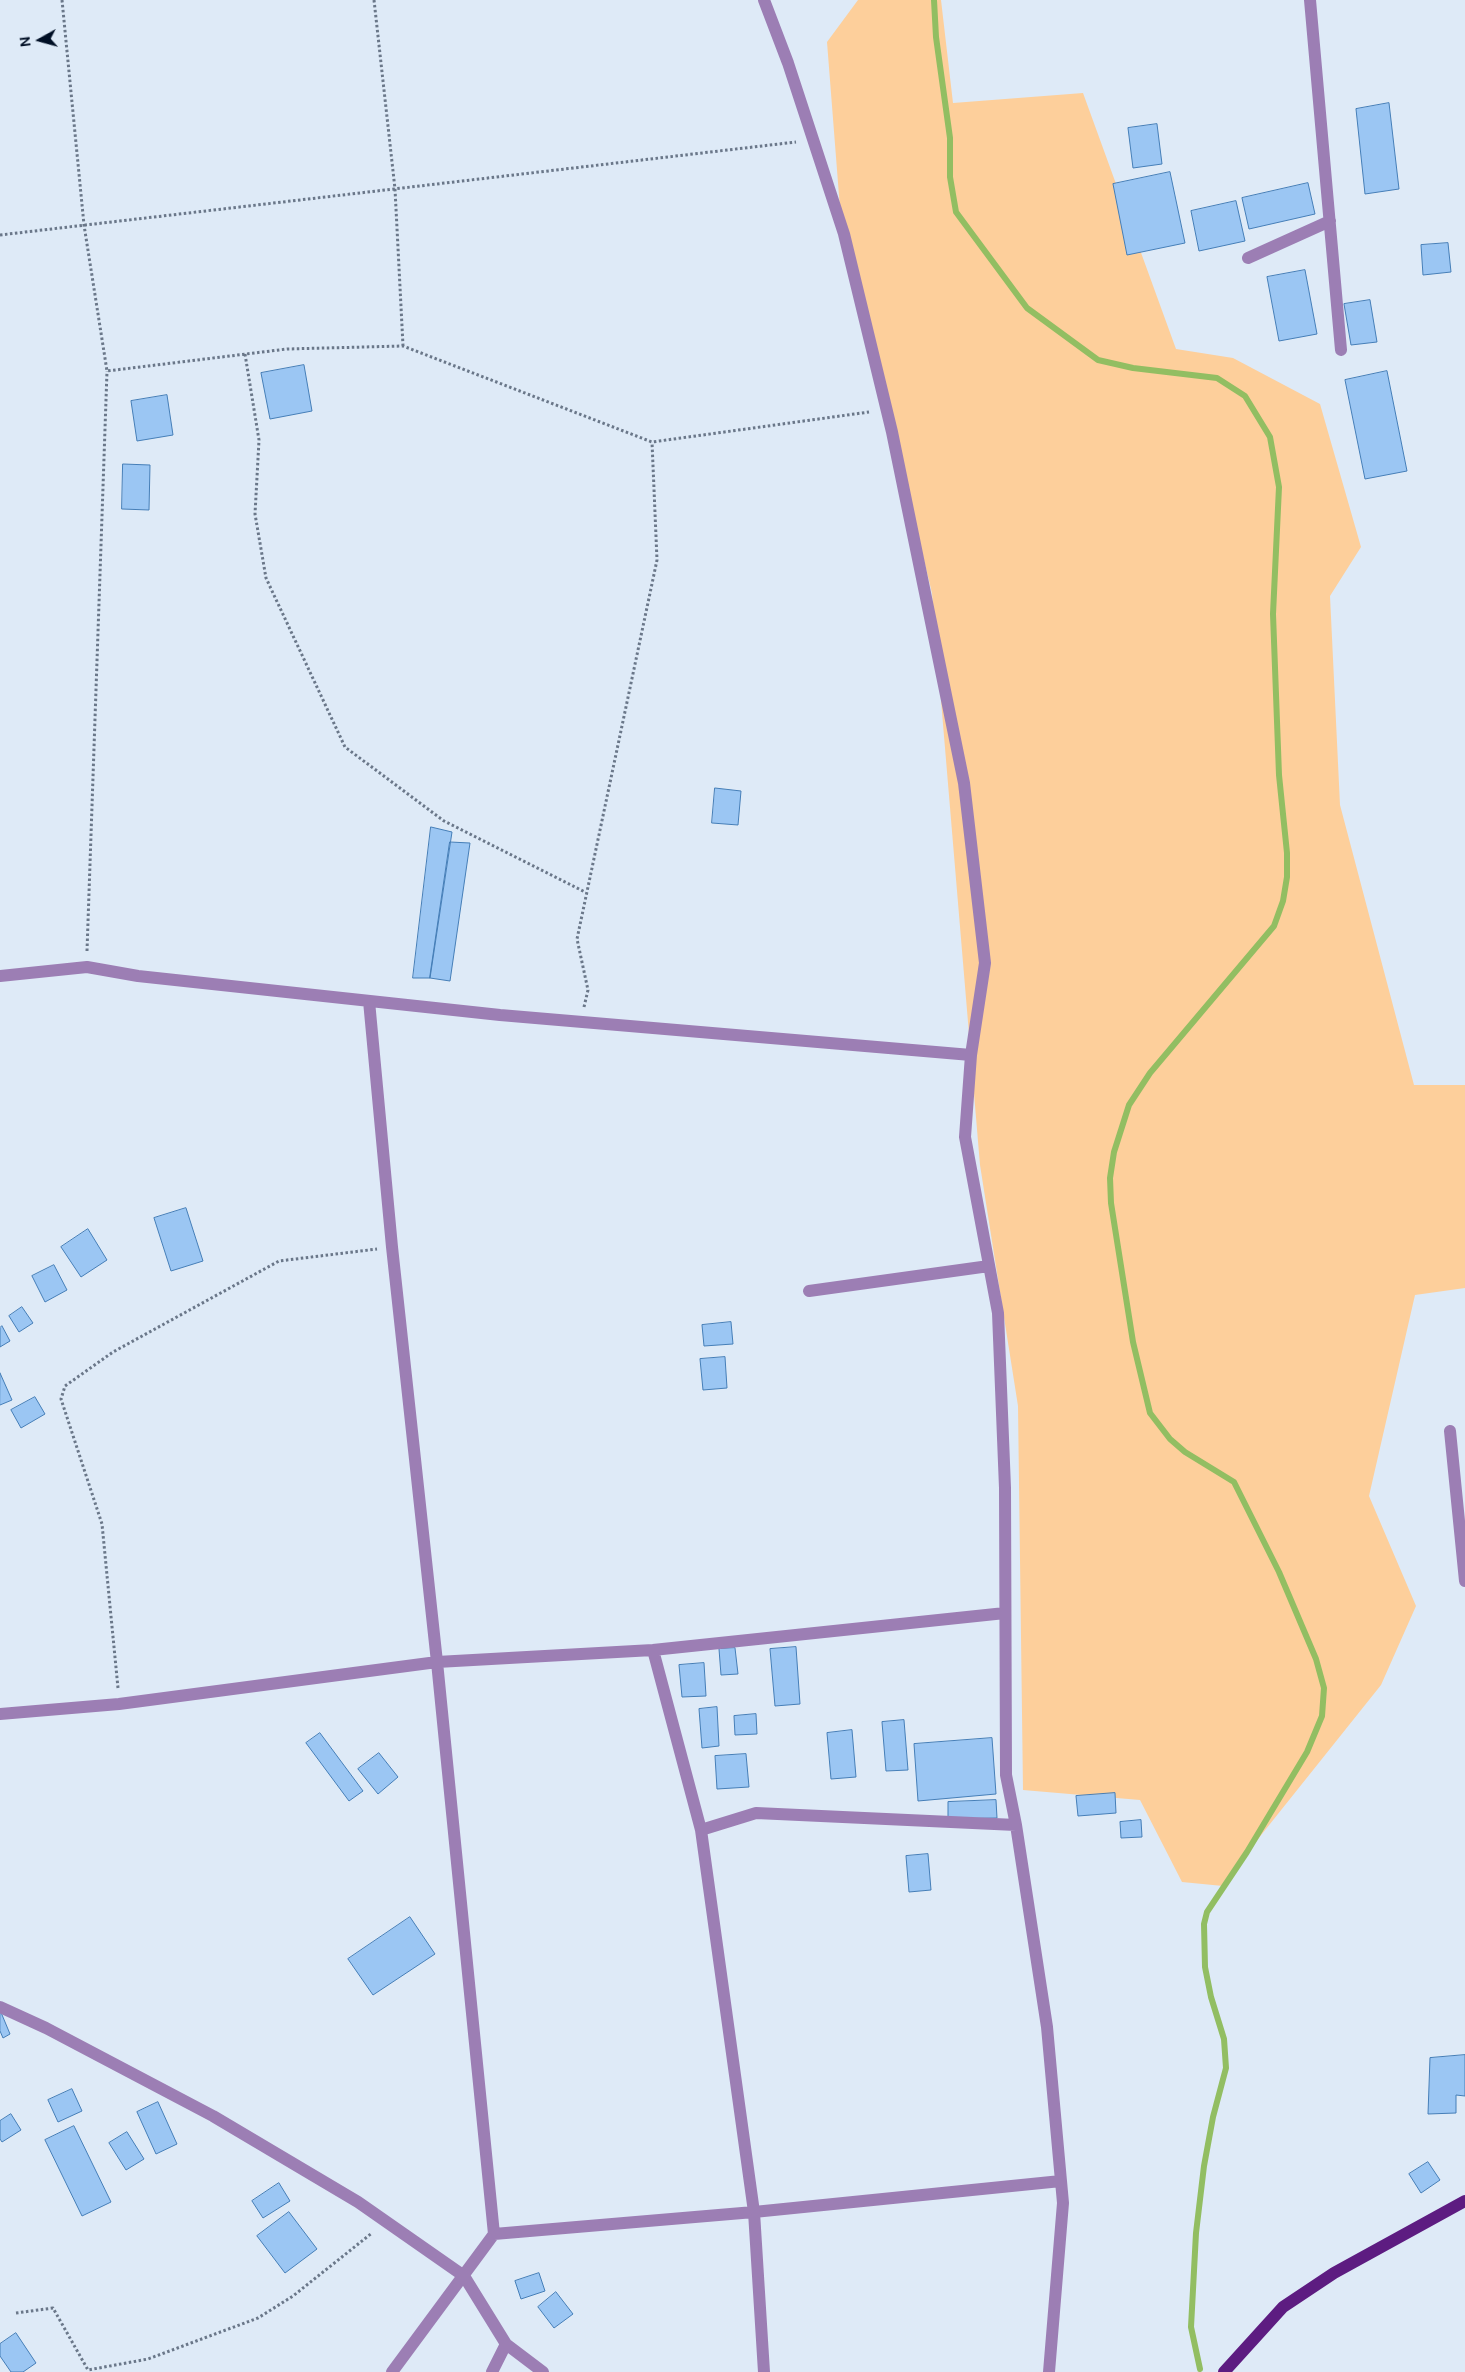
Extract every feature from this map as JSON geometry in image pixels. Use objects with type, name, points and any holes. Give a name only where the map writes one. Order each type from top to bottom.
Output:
[{"type":"main road","points":[[1224,2372],[1283,2308],[1334,2273],[1465,2201]]},
{"type":"street","points":[[764,0],[788,63],[844,234],[892,432],[964,784],[985,963],[971,1055],[965,1137],[998,1323],[1005,1488],[1006,1775],[1016,1825],[1047,2027],[1063,2203],[1049,2372]]},
{"type":"street","points":[[1310,0],[1341,350]]},
{"type":"street","points":[[1248,258],[1330,221]]},
{"type":"street","points":[[0,976],[86,967],[138,976],[580,1022],[971,1055]]},
{"type":"street","points":[[369,1001],[392,1247],[437,1662],[494,2234],[392,2372]]},
{"type":"street","points":[[809,1291],[989,1266]]},
{"type":"street","points":[[1450,1431],[1460,1480],[1465,1581]]},
{"type":"street","points":[[0,1714],[119,1704],[437,1662],[653,1650],[1005,1613]]},
{"type":"street","points":[[653,1650],[701,1830],[754,2212],[764,2372]]},
{"type":"street","points":[[701,1830],[756,1813],[1016,1825]]},
{"type":"street","points":[[0,2007],[46,2028],[213,2116],[358,2202],[464,2276],[506,2344],[543,2372]]},
{"type":"street","points":[[494,2234],[754,2212],[1061,2181]]},
{"type":"street","points":[[492,2372],[506,2344]]},
{"type":"path","points":[[62,0],[84,225],[107,371],[86,967]]},
{"type":"path","points":[[374,0],[395,189],[403,346]]},
{"type":"path","points":[[0,235],[813,140]]},
{"type":"path","points":[[107,371],[287,349],[403,346],[652,442],[869,412]]},
{"type":"path","points":[[245,354],[259,440],[255,514],[266,578],[345,747],[444,821],[585,892]]},
{"type":"path","points":[[580,1022],[588,990],[577,939],[585,892],[657,560],[652,442]]},
{"type":"path","points":[[119,1704],[102,1524],[61,1399],[66,1386],[113,1352],[279,1261],[392,1247]]},
{"type":"path","points":[[16,2313],[53,2308],[88,2370],[148,2359],[258,2318],[293,2296],[386,2222]]},
{"type":"shaded area","points":[[858,0],[941,0],[953,103],[1083,93],[1176,349],[1233,358],[1320,404],[1361,547],[1330,596],[1340,805],[1414,1085],[1465,1085],[1465,1288],[1415,1295],[1369,1496],[1416,1606],[1381,1685],[1246,1854],[1223,1886],[1182,1882],[1140,1800],[1023,1790],[1018,1406],[980,1165],[932,593],[841,221],[827,42]]},
{"type":"building","points":[[1389,103],[1399,189],[1365,194],[1356,109]]},
{"type":"building","points":[[1157,124],[1162,164],[1133,168],[1128,128]]},
{"type":"building","points":[[1170,172],[1185,243],[1127,255],[1113,184]]},
{"type":"building","points":[[1308,183],[1315,214],[1249,229],[1242,198]]},
{"type":"building","points":[[1236,201],[1245,241],[1199,251],[1191,211]]},
{"type":"building","points":[[1448,243],[1451,272],[1423,275],[1421,245]]},
{"type":"building","points":[[1305,270],[1317,334],[1279,341],[1267,277]]},
{"type":"building","points":[[1370,300],[1377,342],[1351,345],[1344,304]]},
{"type":"building","points":[[304,365],[312,411],[270,419],[261,373]]},
{"type":"building","points":[[1387,371],[1407,471],[1365,479],[1345,380]]},
{"type":"building","points":[[167,395],[173,435],[137,441],[131,401]]},
{"type":"building","points":[[123,464],[150,465],[149,510],[122,509]]},
{"type":"building","points":[[715,788],[741,791],[738,825],[712,823]]},
{"type":"building","points":[[431,827],[452,832],[430,978],[413,978]]},
{"type":"building","points":[[450,842],[470,843],[450,981],[430,978]]},
{"type":"building","points":[[186,1208],[203,1261],[171,1271],[154,1218]]},
{"type":"building","points":[[88,1229],[107,1260],[81,1277],[61,1247]]},
{"type":"building","points":[[54,1265],[67,1290],[45,1302],[32,1276]]},
{"type":"building","points":[[22,1307],[33,1323],[19,1332],[9,1316]]},
{"type":"building","points":[[731,1322],[733,1344],[704,1346],[702,1325]]},
{"type":"building","points":[[2,1326],[10,1341],[0,1347],[0,1328]]},
{"type":"building","points":[[725,1357],[727,1388],[703,1390],[700,1359]]},
{"type":"building","points":[[0,1373],[12,1400],[0,1405]]},
{"type":"building","points":[[35,1397],[45,1414],[21,1428],[11,1410]]},
{"type":"building","points":[[796,1647],[800,1704],[775,1706],[770,1649]]},
{"type":"building","points":[[735,1648],[738,1674],[721,1675],[719,1649]]},
{"type":"building","points":[[704,1663],[706,1696],[682,1697],[679,1665]]},
{"type":"building","points":[[717,1707],[719,1746],[702,1748],[699,1709]]},
{"type":"building","points":[[756,1714],[757,1734],[735,1735],[734,1716]]},
{"type":"building","points":[[904,1720],[908,1770],[886,1771],[882,1722]]},
{"type":"building","points":[[852,1730],[856,1777],[831,1779],[827,1733]]},
{"type":"building","points":[[320,1733],[363,1791],[349,1801],[306,1743]]},
{"type":"building","points":[[992,1738],[996,1794],[918,1801],[914,1744]]},
{"type":"building","points":[[379,1753],[398,1777],[378,1794],[358,1769]]},
{"type":"building","points":[[746,1754],[749,1787],[717,1789],[715,1756]]},
{"type":"building","points":[[1115,1793],[1116,1813],[1078,1816],[1076,1796]]},
{"type":"building","points":[[996,1800],[997,1818],[948,1819],[948,1802]]},
{"type":"building","points":[[1141,1820],[1142,1837],[1121,1838],[1120,1822]]},
{"type":"building","points":[[928,1854],[931,1890],[909,1892],[906,1856]]},
{"type":"building","points":[[410,1917],[435,1954],[373,1995],[348,1959]]},
{"type":"building","points":[[0,2010],[10,2034],[3,2038],[0,2031]]},
{"type":"building","points":[[1465,2055],[1465,2096],[1456,2095],[1456,2113],[1428,2114],[1430,2058]]},
{"type":"building","points":[[72,2089],[82,2111],[58,2122],[48,2100]]},
{"type":"building","points":[[158,2102],[177,2144],[156,2154],[137,2112]]},
{"type":"building","points":[[11,2114],[21,2130],[2,2142],[0,2139],[0,2121]]},
{"type":"building","points":[[74,2126],[111,2202],[82,2216],[45,2140]]},
{"type":"building","points":[[127,2132],[144,2159],[126,2170],[109,2143]]},
{"type":"building","points":[[1428,2162],[1440,2180],[1421,2193],[1409,2174]]},
{"type":"building","points":[[279,2183],[290,2201],[263,2218],[252,2201]]},
{"type":"building","points":[[289,2212],[317,2249],[285,2273],[257,2236]]},
{"type":"building","points":[[539,2273],[545,2291],[521,2299],[515,2281]]},
{"type":"building","points":[[556,2292],[573,2314],[554,2328],[538,2307]]},
{"type":"building","points":[[16,2333],[36,2363],[23,2372],[11,2372],[0,2356],[0,2344]]},
{"type":"waterway","points":[[934,0],[936,37],[950,138],[950,177],[956,212],[1027,308],[1098,360],[1133,368],[1217,378],[1245,396],[1270,437],[1279,487],[1273,614],[1279,775],[1287,853],[1287,877],[1283,901],[1274,926],[1150,1073],[1129,1105],[1114,1152],[1110,1178],[1111,1203],[1133,1342],[1150,1413],[1170,1439],[1185,1452],[1234,1482],[1279,1572],[1316,1659],[1324,1688],[1322,1716],[1307,1752],[1247,1852],[1207,1912],[1204,1924],[1205,1967],[1211,1997],[1224,2039],[1226,2068],[1213,2117],[1204,2166],[1196,2233],[1191,2327],[1200,2369]]}]
